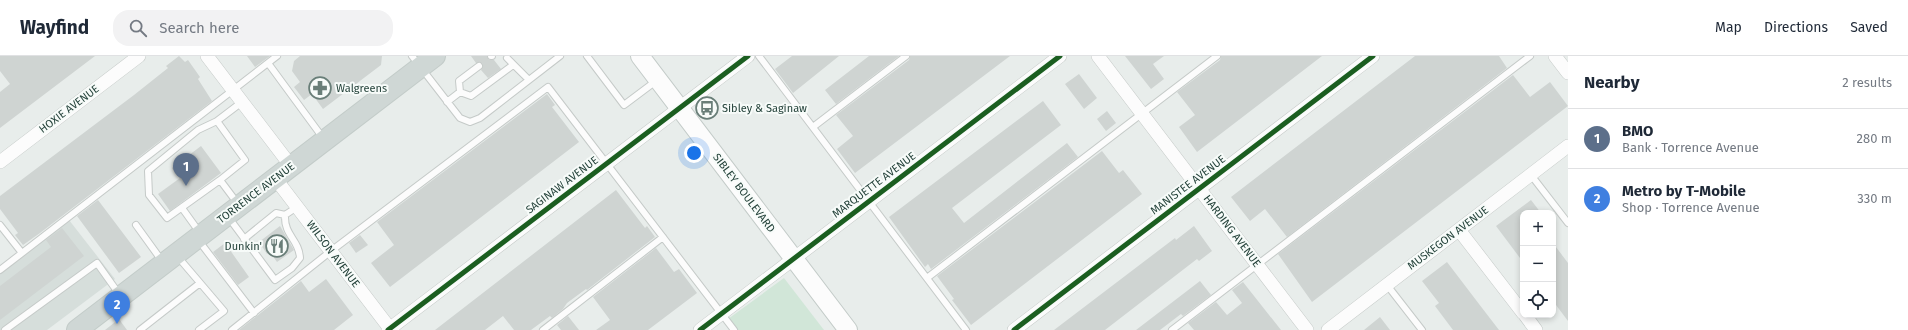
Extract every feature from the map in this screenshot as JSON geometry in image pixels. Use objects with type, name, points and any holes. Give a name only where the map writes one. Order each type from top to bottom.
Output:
[{"type":"main road","name":"SIBLEY BOULEVARD","points":[[640,56],[848,330]]},
{"type":"main road","name":"TORRENCE AVENUE","points":[[77,330],[325,140],[422,60]]},
{"type":"street","name":"HOXIE AVENUE","points":[[0,162],[139,56]]},
{"type":"street","points":[[207,56],[291,166]]},
{"type":"street","name":"SAGINAW AVENUE","points":[[390,330],[748,56]]},
{"type":"street","name":"MARQUETTE AVENUE","points":[[700,330],[1060,56]]},
{"type":"street","name":"HARDING AVENUE","points":[[1098,56],[1308,330]]},
{"type":"street","name":"MANISTEE AVENUE","points":[[1014,330],[1373,56]]},
{"type":"street","points":[[1555,56],[1568,73]]},
{"type":"street","name":"MUSKEGON AVENUE","points":[[1328,330],[1568,146]]},
{"type":"street","name":"WILSON AVENUE","points":[[275,178],[390,330]]},
{"type":"street","points":[[1459,230],[1520,309]]},
{"type":"street","points":[[1527,318],[1536,330]]},
{"type":"lane","points":[[0,270],[277,56]]},
{"type":"lane","points":[[422,60],[447,102],[460,118],[470,122],[480,118],[560,56]]},
{"type":"lane","points":[[587,56],[624,106],[658,79]]},
{"type":"lane","points":[[759,56],[966,330]]},
{"type":"lane","points":[[813,127],[906,56]]},
{"type":"lane","points":[[927,278],[1217,56]]},
{"type":"lane","points":[[1172,330],[1530,56]]},
{"type":"lane","points":[[507,58],[529,80]]},
{"type":"lane","points":[[268,63],[325,140]]},
{"type":"lane","points":[[460,92],[471,96],[513,65]]},
{"type":"lane","points":[[460,92],[459,81],[479,66]]},
{"type":"lane","points":[[232,330],[331,251],[548,87],[734,330]]},
{"type":"lane","points":[[447,102],[460,92]]},
{"type":"lane","points":[[217,120],[245,160],[167,218],[149,196],[148,171],[198,130],[217,120],[242,102]]},
{"type":"lane","points":[[1531,175],[1568,223]]},
{"type":"lane","points":[[220,180],[244,239],[275,280],[292,268],[300,258],[299,250],[285,226],[285,215]]},
{"type":"lane","points":[[244,239],[276,213],[285,215],[297,207]]},
{"type":"lane","points":[[182,208],[199,236],[254,313]]},
{"type":"lane","points":[[0,225],[22,253]]},
{"type":"lane","points":[[136,225],[170,259],[200,283],[224,311],[199,330]]},
{"type":"lane","points":[[543,330],[663,237]]},
{"type":"lane","points":[[5,330],[97,263],[120,297]]},
{"type":"lane","points":[[140,330],[200,283]]},
{"type":"lane","points":[[1387,284],[1422,330]]},
{"type":"shaded area","points":[[69,220],[115,279],[47,330],[0,330],[0,274]]},
{"type":"green space","points":[[784,278],[824,330],[736,330],[728,319]]},
{"type":"building","points":[[0,56],[95,56],[0,128],[0,92],[10,84],[0,71]]},
{"type":"building","points":[[179,56],[185,62],[188,60],[200,77],[198,79],[212,101],[23,245],[15,235],[18,233],[0,209],[0,196],[134,95],[168,68],[166,66]]},
{"type":"building","points":[[247,56],[270,56],[255,67]]},
{"type":"building","name":"Walgreens","points":[[300,56],[382,56],[381,65],[323,109],[312,94],[304,100],[294,87],[300,82],[292,71],[294,61]]},
{"type":"building","points":[[471,56],[487,56],[489,60],[494,60],[501,69],[488,78],[481,70],[483,66],[482,63],[476,63]]},
{"type":"building","points":[[792,56],[839,56],[793,93],[775,69]]},
{"type":"building","points":[[869,56],[899,56],[836,104],[825,90]]},
{"type":"building","points":[[910,56],[1010,56],[855,173],[837,149],[853,136],[836,115],[909,60]]},
{"type":"building","points":[[1125,56],[1164,56],[1153,64],[1164,79],[1151,89]]},
{"type":"building","points":[[1221,56],[1322,56],[1197,152],[1179,127],[1195,115],[1177,92],[1220,60]]},
{"type":"building","points":[[1415,56],[1499,56],[1507,68],[1287,237],[1265,209],[1250,221],[1231,197]]},
{"type":"building","points":[[1079,74],[1097,98],[1084,109],[1065,84]]},
{"type":"building","points":[[1513,75],[1530,97],[1550,82],[1568,106],[1312,302],[1278,254]]},
{"type":"building","points":[[547,94],[555,105],[552,107],[579,142],[390,287],[371,263],[394,245],[377,222]]},
{"type":"building","points":[[1043,101],[1061,125],[952,208],[964,223],[1067,143],[1078,157],[931,269],[928,264],[925,267],[889,217]]},
{"type":"building","points":[[1107,111],[1116,123],[1106,131],[1097,119]]},
{"type":"building","points":[[201,146],[221,173],[170,211],[158,194],[180,178],[172,168]]},
{"type":"building","points":[[1102,151],[1119,173],[1123,170],[1142,194],[971,325],[952,300],[954,299],[937,276]]},
{"type":"building","points":[[616,190],[645,228],[647,226],[655,237],[587,290],[586,289],[567,303],[563,309],[552,318],[550,316],[531,330],[514,330],[503,316],[485,330],[435,330]]},
{"type":"building","points":[[98,200],[141,257],[119,273],[77,216]]},
{"type":"building","points":[[1531,200],[1539,210],[1520,210],[1520,258],[1496,226]]},
{"type":"building","name":"Dunkin'","points":[[280,226],[294,250],[277,262],[270,252],[267,254],[259,242]]},
{"type":"building","points":[[1194,226],[1212,251],[1199,261],[1197,259],[1105,330],[1054,330],[1175,238],[1176,240]]},
{"type":"building","points":[[62,228],[84,256],[0,320],[0,286],[51,247],[46,240]]},
{"type":"building","points":[[360,235],[368,245],[356,253],[349,243]]},
{"type":"building","points":[[225,243],[249,277],[238,285],[213,252]]},
{"type":"building","points":[[1556,247],[1568,263],[1568,321],[1556,305]]},
{"type":"building","points":[[656,248],[674,272],[679,269],[697,293],[648,330],[596,330],[610,320],[593,297]]},
{"type":"building","points":[[1447,262],[1499,330],[1453,330],[1435,306],[1439,303],[1422,281]]},
{"type":"building","points":[[326,279],[353,315],[334,330],[239,330],[301,281],[309,292]]},
{"type":"building","points":[[1200,281],[1211,295],[1183,316],[1181,314],[1160,330],[1136,330]]},
{"type":"building","points":[[1243,282],[1281,330],[1194,330],[1188,323],[1216,302],[1227,315],[1242,303],[1232,290]]},
{"type":"building","points":[[568,316],[579,330],[561,330],[557,325]]},
{"type":"building","points":[[1380,317],[1390,330],[1364,330]]},
{"type":"building","points":[[119,319],[127,330],[105,330]]},
{"type":"cycle path","points":[[388,330],[748,56]]},
{"type":"cycle path","points":[[700,330],[1060,56]]},
{"type":"cycle path","points":[[1014,330],[1373,56]]},
{"type":"place","name":"Walgreens","points":[[320,88]]},
{"type":"place","name":"Sibley & Saginaw","points":[[707,108]]},
{"type":"place","name":"BMO","points":[[186,186]]},
{"type":"place","name":"Dunkin'","points":[[277,246]]},
{"type":"place","name":"Metro by T-Mobile","points":[[117,324]]}]
